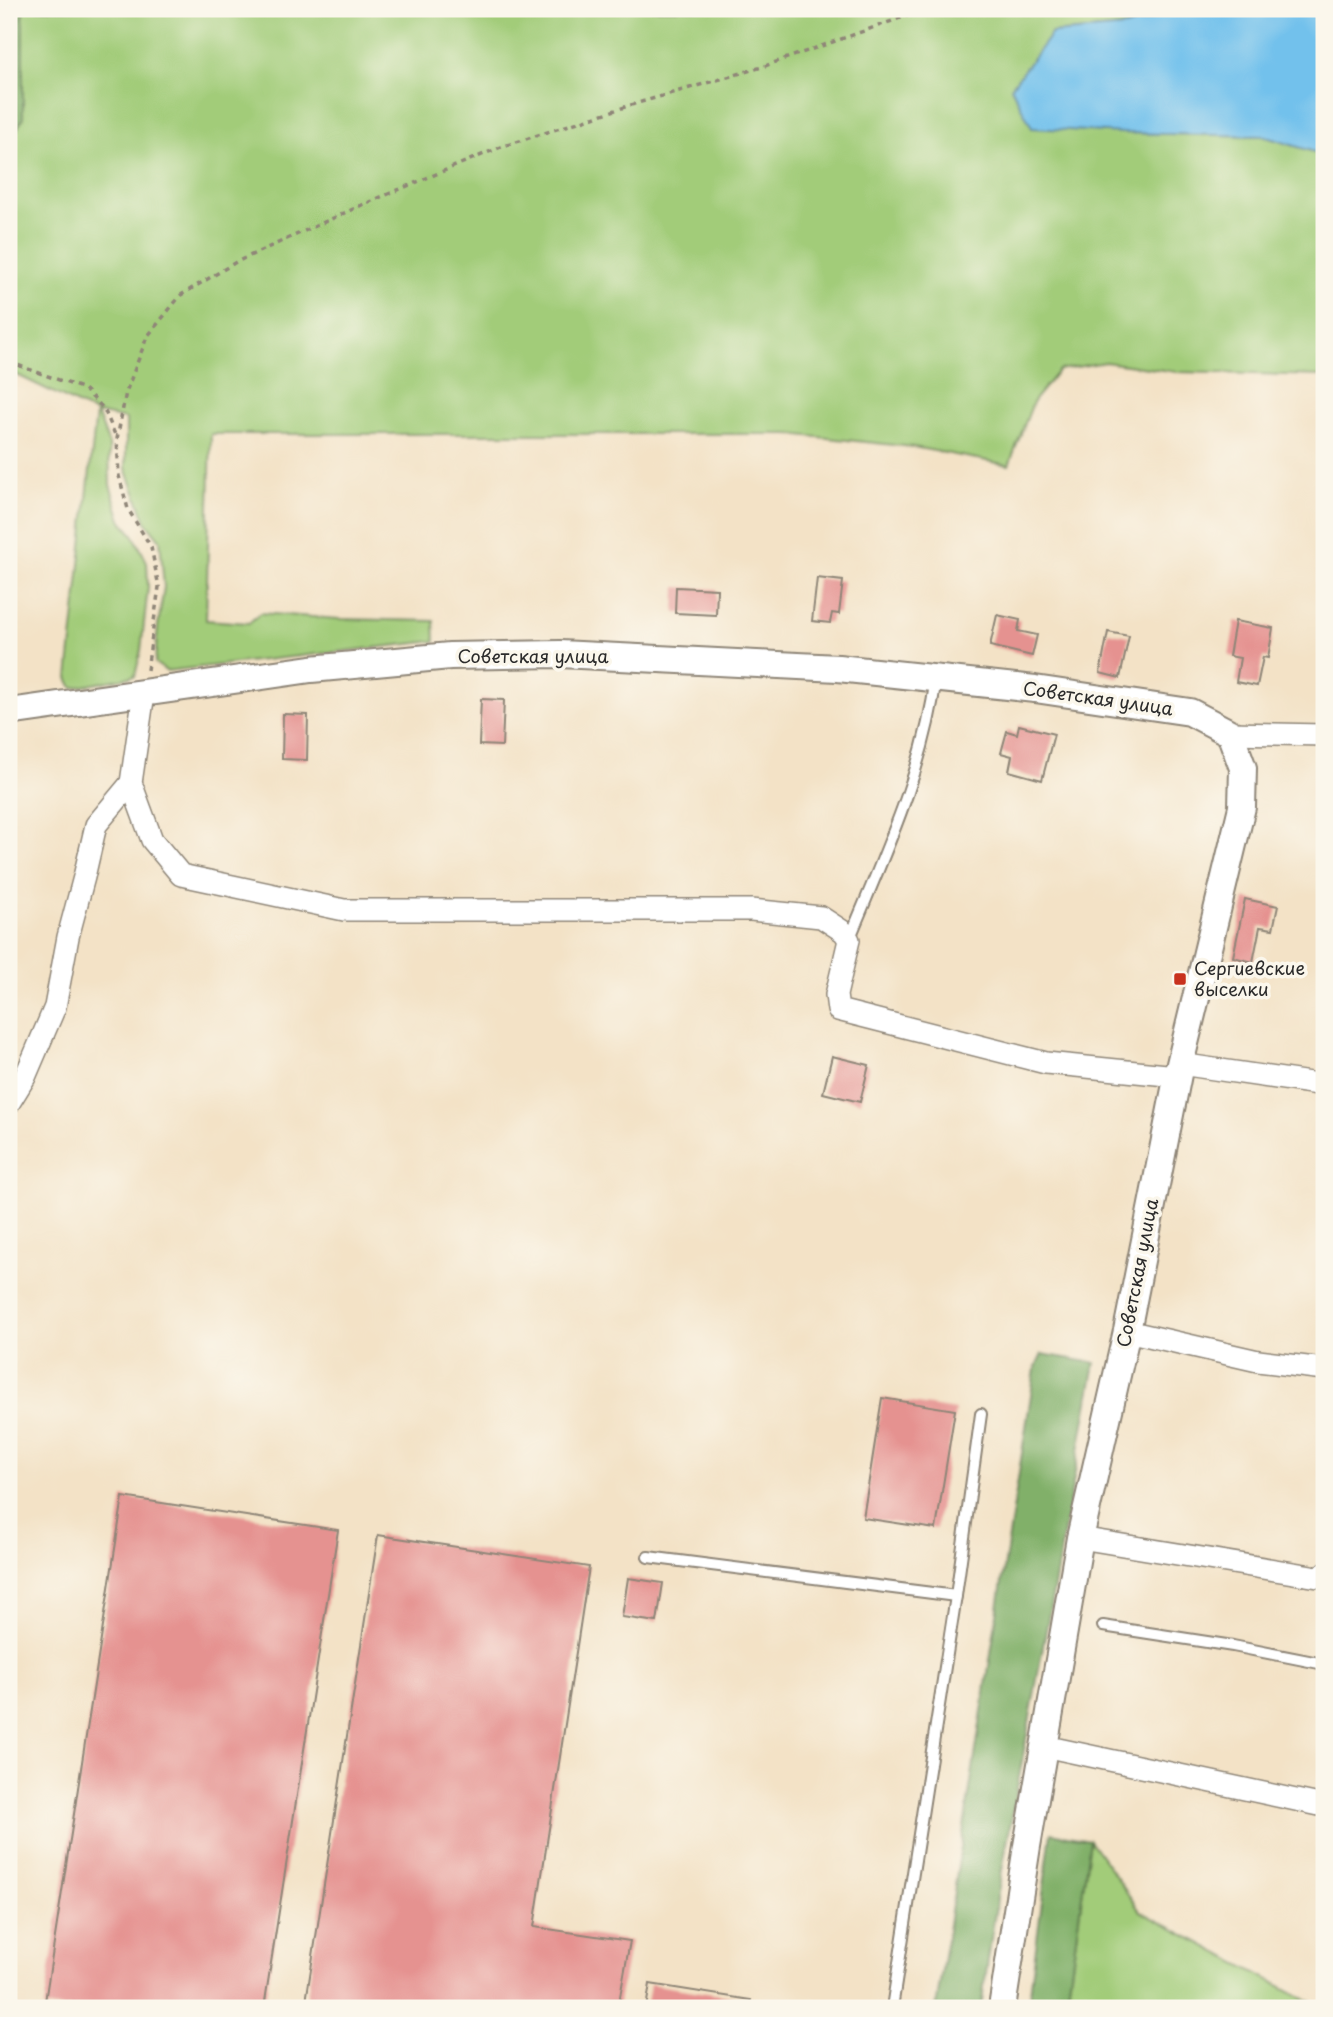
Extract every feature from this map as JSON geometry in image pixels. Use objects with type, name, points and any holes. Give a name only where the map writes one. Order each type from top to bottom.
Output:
[{"type":"street","name":"Советская улица","points":[[9,712],[325,668],[450,656],[560,654],[838,668],[1049,691],[1190,712],[1230,733],[1243,768],[1242,807],[1178,1070],[1127,1331],[1080,1538],[1002,2008]]},
{"type":"street","points":[[144,693],[131,783],[152,840],[181,875],[344,910],[751,910],[821,917],[844,932],[849,940],[836,995],[838,1010],[1046,1063],[1178,1070],[1324,1085]]},
{"type":"street","points":[[1230,733],[1324,735]]},
{"type":"street","points":[[9,1103],[25,1077],[55,1007],[68,937],[96,825],[131,783]]},
{"type":"street","points":[[1127,1331],[1258,1361],[1324,1369]]},
{"type":"street","points":[[1080,1538],[1318,1577],[1324,1574]]},
{"type":"street","points":[[1044,1746],[1324,1805]]},
{"type":"lane","points":[[849,940],[910,790],[932,713],[936,678]]},
{"type":"lane","points":[[892,2008],[956,1596],[981,1414]]},
{"type":"lane","points":[[648,1557],[956,1596]]},
{"type":"lane","points":[[1102,1626],[1233,1646],[1324,1664]]},
{"type":"path","points":[[144,693],[149,642],[159,587],[151,547],[128,509],[119,476],[117,439],[126,392],[147,337],[181,295],[236,261],[501,147],[762,67],[926,9]]},
{"type":"path","points":[[9,362],[84,389],[103,409],[117,439]]},
{"type":"green space","points":[[9,9],[23,9],[23,118],[9,143]]},
{"type":"green space","points":[[23,9],[1183,9],[1125,27],[1052,33],[1122,133],[1263,136],[1324,155],[1324,376],[1177,372],[1105,362],[1059,370],[1034,400],[1009,465],[913,447],[789,434],[211,434],[206,620],[249,623],[260,613],[339,619],[434,621],[435,641],[166,671],[155,663],[164,587],[160,540],[146,522],[126,468],[126,419],[97,413],[109,445],[110,485],[121,520],[134,536],[147,562],[148,587],[141,650],[135,676],[73,688],[68,678],[96,413],[9,371],[9,143],[23,118]]},
{"type":"green space","points":[[1042,1354],[1095,1363],[998,1892],[981,2008],[936,2008],[1035,1369]]},
{"type":"green space","points":[[1051,1833],[1090,1840],[1066,2008],[1028,2008]]},
{"type":"green space","points":[[1090,1840],[1140,1911],[1321,2008],[1066,2008]]},
{"type":"water","points":[[1183,9],[1324,9],[1324,155],[1263,136],[1032,128],[1011,87],[1052,33],[1125,27]]},
{"type":"building","points":[[817,578],[843,581],[839,614],[832,613],[830,623],[812,621]]},
{"type":"building","points":[[676,587],[717,589],[716,615],[675,613]]},
{"type":"building","points":[[997,615],[1020,620],[1018,631],[1037,635],[1032,656],[990,646]]},
{"type":"building","points":[[1235,621],[1273,628],[1268,658],[1263,657],[1257,686],[1236,682],[1240,658],[1229,656]]},
{"type":"building","points":[[1108,632],[1129,636],[1120,678],[1100,673]]},
{"type":"building","points":[[481,699],[504,700],[502,746],[479,745]]},
{"type":"building","points":[[283,714],[308,715],[307,760],[282,759]]},
{"type":"building","points":[[1019,725],[1054,734],[1042,780],[1009,771],[1012,756],[1001,753],[1007,731],[1017,734]]},
{"type":"building","points":[[1245,899],[1278,906],[1273,929],[1260,927],[1253,962],[1233,957]]},
{"type":"building","points":[[832,1056],[869,1065],[860,1102],[823,1093]]},
{"type":"building","points":[[882,1398],[955,1410],[936,1529],[863,1518]]},
{"type":"building","points":[[123,1497],[338,1530],[264,2008],[44,2008]]},
{"type":"building","points":[[378,1535],[589,1567],[534,1927],[630,1941],[618,2008],[305,2008]]},
{"type":"building","points":[[628,1578],[663,1583],[657,1622],[622,1617]]},
{"type":"building","points":[[650,1984],[751,2000],[750,2008],[646,2008]]},
{"type":"place","name":"Сергиевские выселки","points":[[1180,979]]}]
